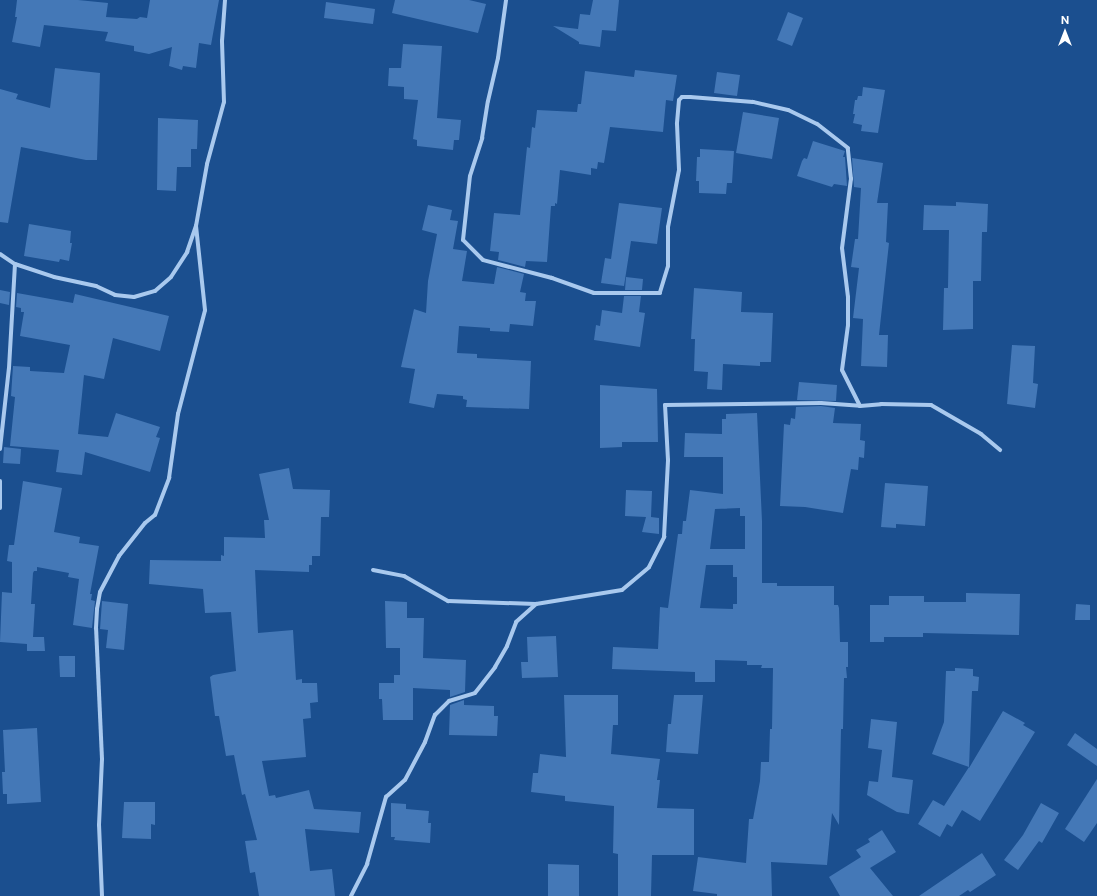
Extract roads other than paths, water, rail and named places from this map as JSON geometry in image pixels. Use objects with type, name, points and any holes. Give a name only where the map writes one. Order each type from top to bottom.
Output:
[{"type":"street","points":[[0,254],[16,264],[54,277],[96,286],[115,296],[134,297],[155,291],[171,277],[187,252],[196,226],[207,164],[224,102],[222,41],[225,0]]},
{"type":"street","points":[[506,0],[498,58],[488,101],[482,138],[470,176],[463,240],[483,260],[552,278],[594,292],[660,293],[668,266],[668,228],[679,170],[677,124],[679,100],[682,97],[690,97],[753,102],[788,110],[817,124],[848,148],[851,179],[842,248],[848,297],[848,325],[842,370],[860,406]]},
{"type":"street","points":[[102,896],[99,825],[102,759],[96,628],[100,592],[119,556],[144,524],[156,515],[169,478],[178,414],[205,310],[196,226]]},
{"type":"street","points":[[0,449],[9,368],[16,264]]},
{"type":"street","points":[[373,570],[404,576],[448,601],[536,604],[622,590],[649,567],[664,537],[668,460],[666,405],[821,403],[860,406],[881,404],[931,405],[981,434],[1000,450]]},
{"type":"street","points":[[0,482],[0,508]]},
{"type":"street","points":[[351,896],[367,864],[386,797],[405,780],[424,742],[435,715],[449,701],[475,693],[495,667],[507,646],[516,622],[536,604]]}]
